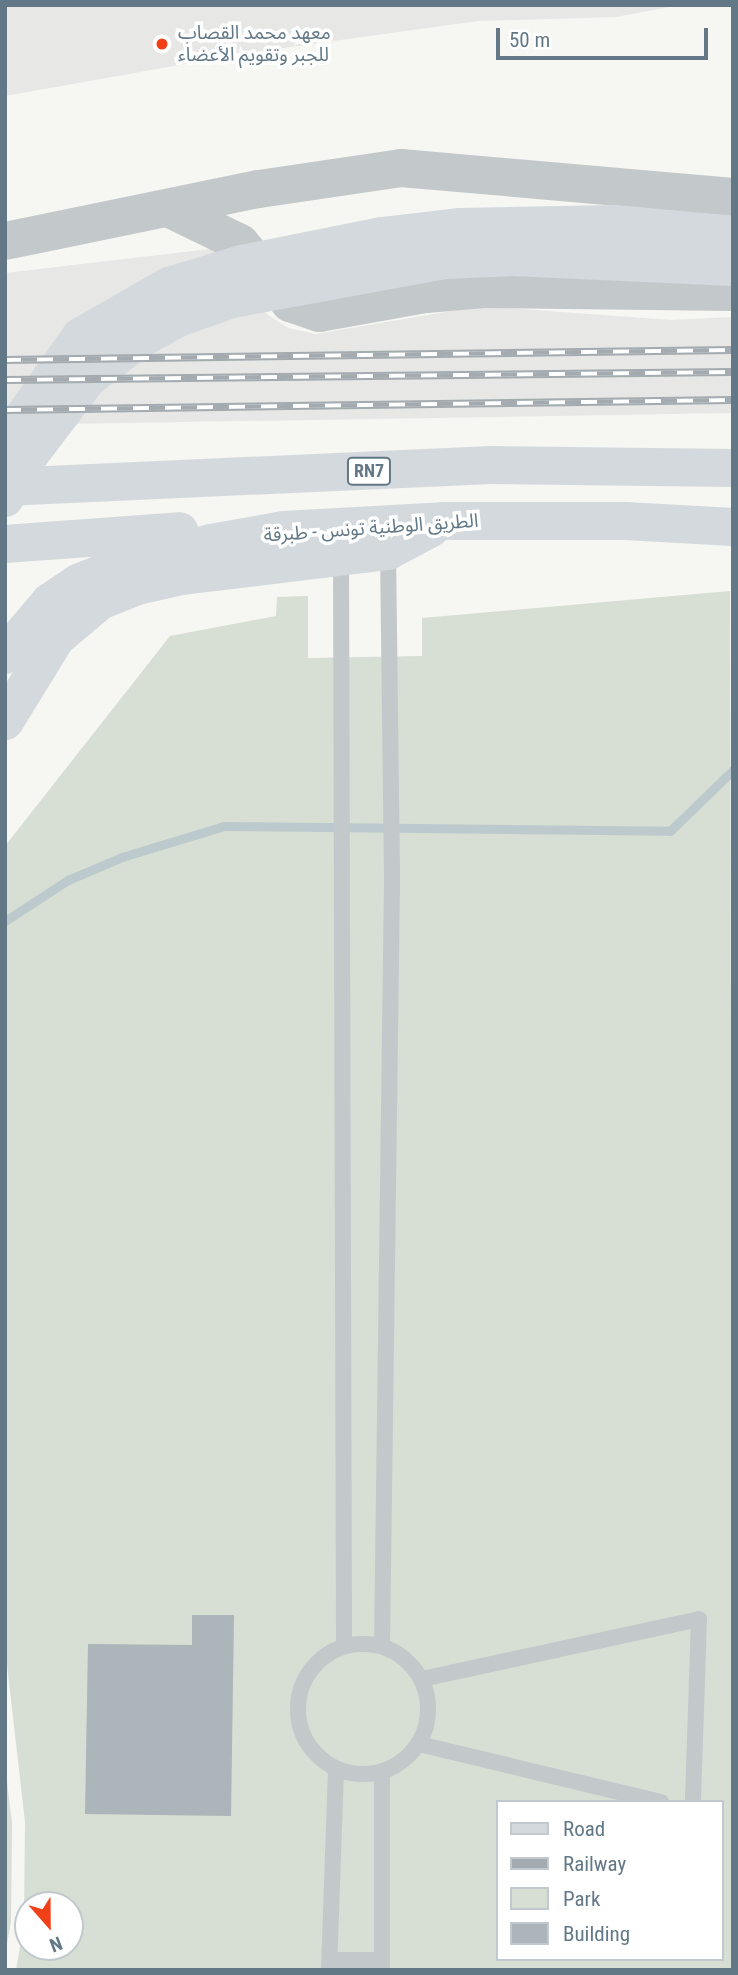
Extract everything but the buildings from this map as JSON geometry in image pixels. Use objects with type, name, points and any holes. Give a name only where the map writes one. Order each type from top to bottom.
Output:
[{"type":"main road","points":[[5,405],[80,337],[169,286],[242,264],[382,236],[527,225],[615,225],[730,259]]},
{"type":"main road","points":[[5,498],[26,461],[88,378],[137,341],[178,318],[232,299],[444,260],[513,257],[730,259]]},
{"type":"main road","points":[[5,443],[80,337]]},
{"type":"main road","name":"RN7","points":[[621,467],[733,447]]},
{"type":"main road","name":"RN7","points":[[5,487],[492,465],[733,468]]},
{"type":"main road","points":[[5,722],[56,638],[100,601],[182,576],[388,551],[443,521]]},
{"type":"main road","name":"الطريق الوطنية تونس - طبرقة","points":[[5,656],[50,602],[78,583],[169,551],[284,530],[443,521],[649,522],[733,527]]},
{"type":"main road","points":[[5,544],[201,529],[284,530]]},
{"type":"street","points":[[5,241],[259,189],[401,168],[733,197]]},
{"type":"street","points":[[240,243],[259,189]]},
{"type":"street","points":[[170,209],[240,243],[290,303],[319,313],[426,293],[484,289],[730,259]]},
{"type":"lane","points":[[382,1646],[392,877],[388,815],[388,551]]},
{"type":"lane","points":[[341,558],[344,1646]]},
{"type":"lane","points":[[422,1679],[699,1619],[693,1800]]},
{"type":"lane","points":[[344,1646],[382,1646],[404,1658],[422,1679],[428,1703],[427,1726],[419,1744],[403,1761],[382,1772],[361,1775],[336,1769],[307,1745],[298,1723],[298,1698],[308,1672],[322,1657],[344,1646]]},
{"type":"lane","points":[[419,1744],[653,1800]]},
{"type":"lane","points":[[336,1769],[331,1965],[380,1965],[382,1772]]},
{"type":"shaded area","name":"معهد محمد القصاب للجبر وتقويم الأعضاء","points":[[5,5],[680,5],[616,17],[478,21],[247,53],[5,96]]},
{"type":"shaded area","points":[[218,248],[267,314],[288,328],[316,334],[480,306],[671,320],[733,317],[733,413],[5,425],[5,273]]},
{"type":"green space","points":[[730,591],[733,1970],[16,1970],[18,1961],[84,1961],[84,1891],[24,1891],[25,1822],[5,1647],[5,846],[170,636],[276,616],[277,597],[308,596],[308,658],[422,656],[422,618]]},
{"type":"green space","points":[[5,1765],[12,1823],[11,1922],[5,1954]]},
{"type":"waterway","points":[[5,921],[68,880],[122,857],[224,826],[670,831],[733,770]]},
{"type":"railway","points":[[5,360],[733,350]]},
{"type":"railway","points":[[5,380],[733,372]]},
{"type":"railway","points":[[5,410],[733,400]]},
{"type":"place","name":"معهد محمد القصاب للجبر وتقويم الأعضاء","points":[[162,44]]}]
